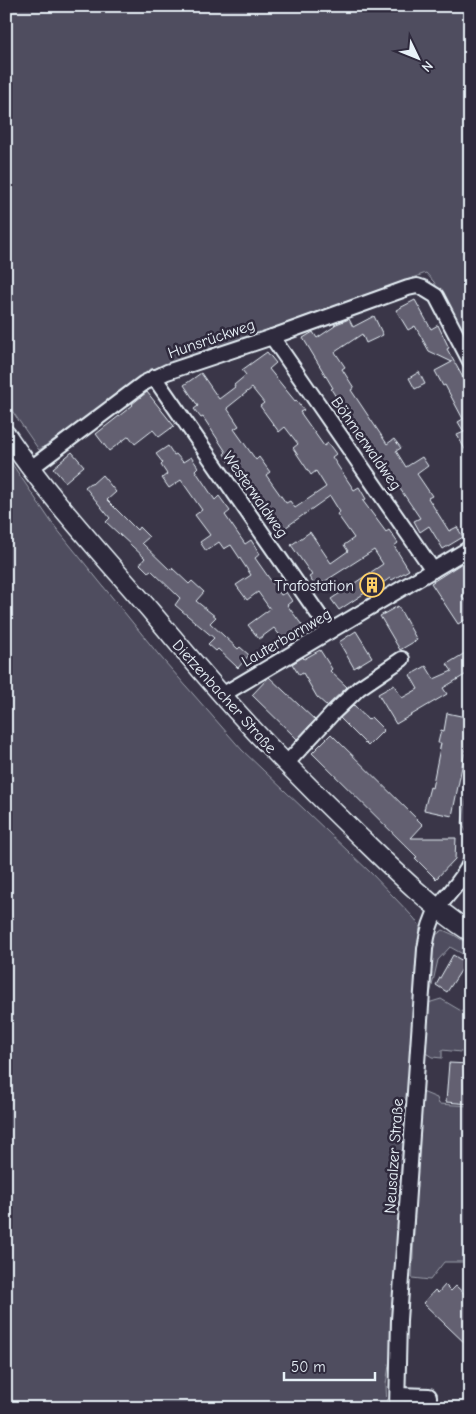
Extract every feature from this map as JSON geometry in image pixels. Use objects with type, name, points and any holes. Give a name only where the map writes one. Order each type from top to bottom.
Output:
[{"type":"main road","name":"Dietzenbacher Straße","points":[[6,434],[80,528],[222,695],[286,764],[437,909],[470,932]]},
{"type":"street","name":"Hunsrückweg","points":[[31,468],[144,383],[154,378],[408,288],[417,286],[424,288],[438,300],[470,361]]},
{"type":"street","name":"Böhmerwaldweg","points":[[272,336],[433,570]]},
{"type":"street","name":"Westerwaldweg","points":[[154,378],[330,631]]},
{"type":"street","name":"Lauterbornweg","points":[[222,695],[470,548]]},
{"type":"street","points":[[286,764],[359,688],[402,659]]},
{"type":"street","name":"Neusalzer Straße","points":[[398,1401],[399,1320],[425,949],[428,932],[437,909],[463,877],[470,863]]},
{"type":"street","points":[[398,1401],[429,1396],[429,1408]]},
{"type":"shaded area","points":[[6,6],[470,6],[470,349],[434,282],[426,273],[149,374],[39,450],[6,402]]},
{"type":"shaded area","points":[[6,455],[52,523],[158,654],[242,750],[371,873],[420,926],[396,1257],[391,1353],[386,1384],[387,1408],[6,1408]]},
{"type":"shaded area","points":[[470,779],[470,839],[462,823]]},
{"type":"shaded area","points":[[443,930],[470,945],[470,958],[450,947],[438,960],[428,1003],[441,999],[468,1015],[470,1013],[470,1053],[442,1050],[442,1058],[432,1057],[424,1052],[430,952],[433,937]]},
{"type":"shaded area","points":[[420,1091],[437,1098],[439,1104],[470,1106],[470,1262],[444,1262],[430,1280],[412,1278]]},
{"type":"building","points":[[415,300],[431,329],[438,325],[449,348],[447,349],[470,390],[470,458],[457,435],[464,432],[458,422],[463,419],[445,385],[443,386],[435,371],[452,362],[429,351],[415,326],[408,330],[396,310]]},
{"type":"building","points":[[374,316],[383,335],[366,343],[362,334],[335,352],[345,367],[342,369],[354,388],[351,390],[387,444],[394,439],[401,448],[396,451],[406,467],[422,457],[428,466],[417,474],[432,496],[428,498],[449,531],[457,527],[463,537],[443,549],[429,526],[420,532],[414,521],[420,518],[396,483],[393,485],[387,476],[390,474],[367,441],[364,444],[342,412],[345,411],[331,389],[333,388],[303,338],[313,332],[317,338],[334,325],[349,319],[353,327]]},
{"type":"building","points":[[267,352],[276,363],[269,369],[304,410],[300,412],[324,446],[328,443],[336,454],[332,457],[354,490],[359,487],[366,499],[363,501],[386,532],[389,530],[398,543],[394,546],[409,570],[392,580],[390,578],[339,610],[331,599],[383,564],[374,550],[316,587],[309,577],[312,575],[291,545],[310,532],[331,563],[348,551],[344,545],[354,538],[337,514],[340,512],[330,496],[282,530],[262,502],[260,504],[254,495],[258,492],[234,460],[230,463],[224,454],[226,452],[203,417],[201,418],[194,409],[198,406],[184,385],[201,373],[219,399],[235,387],[234,385],[246,375],[242,370]],"holes":[[[252,388],[264,403],[260,406],[279,432],[285,427],[298,444],[293,448],[311,475],[316,471],[326,487],[295,508],[290,501],[286,503],[266,475],[270,472],[259,457],[256,460],[234,429],[239,426],[227,408]]]},
{"type":"building","points":[[419,372],[425,384],[415,389],[409,378]]},
{"type":"building","points":[[147,392],[174,426],[159,437],[153,430],[135,444],[129,436],[109,451],[96,434]]},
{"type":"building","points":[[168,446],[174,455],[176,454],[183,462],[191,457],[198,467],[195,470],[215,500],[219,496],[230,511],[225,515],[245,544],[251,540],[260,554],[255,558],[281,595],[286,592],[292,601],[287,605],[305,629],[286,643],[274,628],[259,639],[248,625],[270,609],[258,592],[247,600],[236,585],[251,575],[231,545],[224,549],[219,542],[206,551],[200,542],[210,535],[195,515],[202,510],[181,480],[169,488],[162,478],[167,474],[161,465],[163,463],[156,454]]},
{"type":"building","points":[[72,452],[84,466],[65,482],[53,468]]},
{"type":"building","points":[[102,475],[116,492],[107,500],[137,530],[139,527],[149,537],[142,543],[170,570],[172,568],[189,584],[192,581],[204,592],[196,601],[216,617],[210,623],[238,649],[240,647],[249,655],[238,668],[218,649],[216,651],[208,644],[214,638],[175,605],[180,598],[151,570],[148,572],[140,564],[145,558],[106,522],[110,518],[85,487],[90,483],[92,484]]},
{"type":"building","points":[[470,558],[470,591],[462,596],[470,607],[470,617],[458,624],[431,583]]},
{"type":"building","points":[[398,606],[417,640],[400,650],[380,616]]},
{"type":"building","points":[[356,631],[372,657],[354,668],[339,642]]},
{"type":"building","points":[[320,650],[332,669],[330,671],[347,687],[327,706],[317,697],[303,673],[299,675],[292,664]]},
{"type":"building","points":[[470,650],[470,672],[443,688],[447,694],[396,724],[378,694],[394,685],[402,698],[418,689],[410,675],[426,666],[434,679],[452,671],[447,664]]},
{"type":"building","points":[[269,677],[315,720],[297,739],[252,695]]},
{"type":"building","points":[[354,705],[368,720],[371,717],[384,730],[368,746],[340,718]]},
{"type":"building","points":[[447,713],[470,718],[470,727],[452,816],[424,810],[430,787],[432,788],[441,743],[438,743],[441,730],[444,731]]},
{"type":"building","points":[[331,734],[423,825],[411,838],[456,838],[455,859],[436,879],[415,858],[417,857],[312,753]]},
{"type":"building","points":[[453,955],[466,963],[447,992],[436,985]]},
{"type":"building","points":[[449,1063],[470,1064],[470,1104],[446,1102]]},
{"type":"building","points":[[445,1285],[451,1291],[456,1286],[470,1299],[470,1348],[423,1303],[435,1290],[438,1293]]},
{"type":"place","name":"Trafostation","points":[[372,585]]}]
